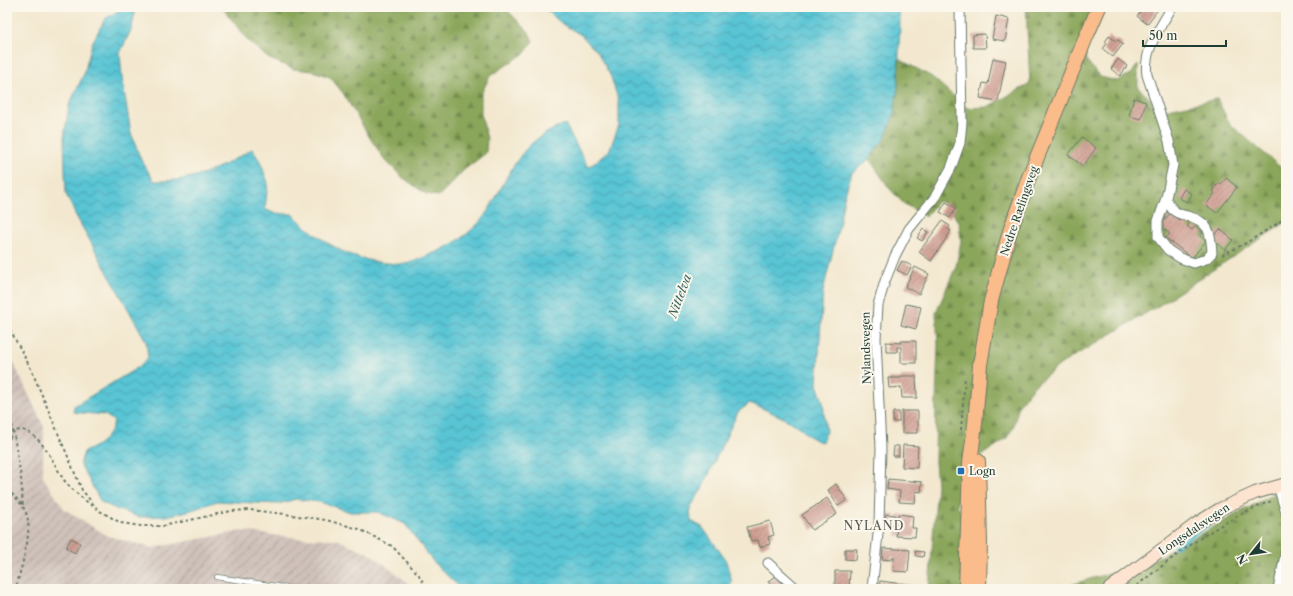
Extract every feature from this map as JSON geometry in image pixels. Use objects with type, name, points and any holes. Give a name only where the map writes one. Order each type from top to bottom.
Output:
[{"type":"main road","name":"Nedre Rælingsveg","points":[[966,589],[970,463],[984,343],[992,301],[1010,231],[1040,148],[1099,7]]},
{"type":"main road","name":"Nedre Rælingsveg","points":[[975,424],[979,490],[979,589]]},
{"type":"main road","name":"Longsdalsvegen","points":[[1109,589],[1196,524],[1220,509],[1255,493],[1282,485]]},
{"type":"street","name":"Nylandsvegen","points":[[872,589],[879,525],[881,449],[876,339],[878,305],[885,280],[895,256],[909,229],[935,196],[951,168],[960,143],[962,122],[960,7]]},
{"type":"street","points":[[1166,198],[1173,210],[1180,214],[1197,218],[1206,226],[1211,238],[1212,253],[1206,259],[1194,263],[1180,258],[1168,250],[1158,237],[1158,221],[1166,198],[1173,165],[1169,140],[1146,75],[1145,66],[1146,57],[1151,45],[1172,7]]},
{"type":"street","points":[[1282,485],[1286,513]]},
{"type":"street","points":[[1278,589],[1286,551]]},
{"type":"street","points":[[768,563],[797,589]]},
{"type":"lane","points":[[216,577],[295,589]]},
{"type":"path","points":[[1206,259],[1227,253],[1286,218]]},
{"type":"path","points":[[7,324],[31,369],[82,490],[98,510]]},
{"type":"path","points":[[7,395],[21,477],[24,508]]},
{"type":"path","points":[[13,431],[22,430],[39,441],[64,480],[78,496],[98,510],[121,523],[142,526],[163,526],[231,511],[250,510],[326,520],[359,529],[392,546],[419,575],[427,589]]},
{"type":"path","points":[[7,444],[13,431]]},
{"type":"path","points":[[7,489],[24,508],[27,514],[29,529],[16,589]]},
{"type":"path","points":[[1132,589],[1215,528],[1243,513],[1272,502]]},
{"type":"shaded area","points":[[7,349],[44,427],[43,477],[64,509],[108,536],[152,548],[242,531],[297,538],[336,539],[369,553],[406,581],[409,589],[7,589]]},
{"type":"green space","points":[[222,7],[504,7],[528,31],[533,41],[525,53],[490,76],[481,94],[481,114],[487,139],[486,153],[464,170],[438,196],[426,194],[402,177],[385,160],[343,93],[330,77],[313,71],[293,69],[268,58],[249,42]]},
{"type":"green space","points":[[1026,7],[1099,7],[1084,39],[1086,60],[1100,77],[1117,81],[1132,73],[1138,64],[1138,88],[1163,110],[1217,99],[1230,124],[1286,172],[1286,222],[1158,306],[1061,364],[1034,386],[1019,405],[1013,428],[1006,439],[967,465],[960,476],[960,490],[957,505],[967,523],[979,589],[929,589],[937,485],[935,462],[938,344],[936,313],[956,266],[961,241],[959,223],[948,205],[938,201],[926,217],[903,203],[890,189],[869,159],[885,138],[898,85],[899,59],[932,77],[967,108],[987,107],[1030,84]]},
{"type":"green space","points":[[1286,487],[1286,589],[1058,589],[1141,565],[1161,556]]},
{"type":"water","name":"Nittelva","points":[[125,7],[130,7],[135,11],[132,28],[120,53],[122,78],[131,133],[141,160],[154,181],[168,181],[194,177],[228,163],[252,149],[260,161],[268,183],[265,209],[273,213],[292,214],[324,240],[359,258],[405,264],[443,249],[462,238],[473,229],[489,210],[520,156],[531,144],[549,131],[565,124],[589,167],[609,151],[619,125],[619,102],[611,77],[598,53],[581,35],[561,23],[543,7],[898,7],[900,21],[898,85],[894,114],[885,138],[869,159],[852,173],[844,197],[839,226],[823,291],[817,384],[823,402],[826,432],[822,442],[812,438],[799,427],[787,420],[750,403],[738,412],[703,487],[690,508],[691,521],[702,527],[726,561],[732,582],[729,589],[459,589],[455,583],[435,564],[405,524],[378,512],[350,512],[320,502],[296,499],[278,504],[217,501],[192,510],[167,516],[139,517],[101,502],[80,464],[84,452],[95,447],[104,440],[110,432],[114,421],[105,415],[73,412],[74,406],[137,368],[148,358],[146,341],[75,214],[66,194],[64,138],[69,105],[84,74],[92,43],[105,19]]},
{"type":"building","points":[[1145,7],[1159,8],[1147,24],[1137,16]]},
{"type":"building","points":[[996,16],[1009,19],[1005,41],[992,39]]},
{"type":"building","points":[[985,34],[986,48],[973,48],[973,35]]},
{"type":"building","points":[[1109,36],[1123,44],[1113,57],[1103,49]]},
{"type":"building","points":[[993,58],[1006,61],[998,101],[980,98],[983,83],[988,84]]},
{"type":"building","points":[[1118,59],[1127,66],[1120,76],[1111,69]]},
{"type":"building","points":[[1134,98],[1146,102],[1141,119],[1129,116]]},
{"type":"building","points":[[1082,137],[1096,148],[1083,166],[1068,155]]},
{"type":"building","points":[[1226,178],[1237,187],[1217,213],[1206,205],[1215,193],[1213,191],[1218,183],[1221,185]]},
{"type":"building","points":[[1184,189],[1192,194],[1187,202],[1179,198]]},
{"type":"building","points":[[946,202],[956,208],[950,218],[940,212]]},
{"type":"building","points":[[1170,213],[1179,220],[1181,217],[1190,223],[1187,226],[1192,230],[1195,226],[1203,232],[1200,236],[1206,241],[1192,258],[1166,238],[1170,234],[1160,226]]},
{"type":"building","points":[[942,221],[950,226],[948,229],[951,231],[931,261],[919,252]]},
{"type":"building","points":[[923,229],[928,232],[922,241],[917,238]]},
{"type":"building","points":[[1220,229],[1233,240],[1225,250],[1212,238]]},
{"type":"building","points":[[902,261],[912,266],[907,275],[897,270]]},
{"type":"building","points":[[915,267],[929,274],[919,294],[905,287]]},
{"type":"building","points":[[906,304],[921,307],[916,329],[901,325]]},
{"type":"building","points":[[901,341],[916,341],[916,363],[901,363],[901,347],[897,347],[897,352],[886,352],[886,342],[901,343]]},
{"type":"building","points":[[901,376],[916,376],[917,398],[902,398],[901,387],[889,388],[888,378],[901,378]]},
{"type":"building","points":[[902,411],[918,411],[918,433],[902,433]]},
{"type":"building","points":[[893,412],[899,412],[899,422],[893,422]]},
{"type":"building","points":[[903,445],[918,446],[917,468],[902,467]]},
{"type":"building","points":[[894,446],[899,446],[899,456],[893,456]]},
{"type":"building","points":[[888,479],[922,482],[921,492],[916,491],[915,503],[899,502],[900,491],[887,489]]},
{"type":"building","points":[[836,484],[847,500],[838,506],[828,490]]},
{"type":"building","points":[[827,498],[837,514],[812,530],[802,515]]},
{"type":"building","points":[[886,514],[895,515],[894,525],[885,524]]},
{"type":"building","points":[[898,514],[913,516],[912,528],[916,528],[915,537],[896,536]]},
{"type":"building","points":[[770,521],[774,535],[768,537],[770,544],[760,547],[758,540],[751,541],[747,527]]},
{"type":"building","points":[[71,538],[80,543],[75,553],[66,548]]},
{"type":"building","points":[[883,548],[910,550],[908,572],[893,571],[894,557],[892,557],[891,560],[882,559]]},
{"type":"building","points":[[845,549],[857,549],[856,560],[845,559]]},
{"type":"building","points":[[915,551],[924,552],[923,557],[916,556]]},
{"type":"building","points":[[835,571],[850,571],[849,589],[835,589]]},
{"type":"building","points":[[777,576],[785,589],[772,589],[768,581]]},
{"type":"building","points":[[880,581],[919,586],[919,589],[879,589]]},
{"type":"waterway","points":[[1174,547],[1231,510]]},
{"type":"place","name":"Logn","points":[[961,471]]},
{"type":"district","name":"NYLAND","points":[[874,526]]}]
